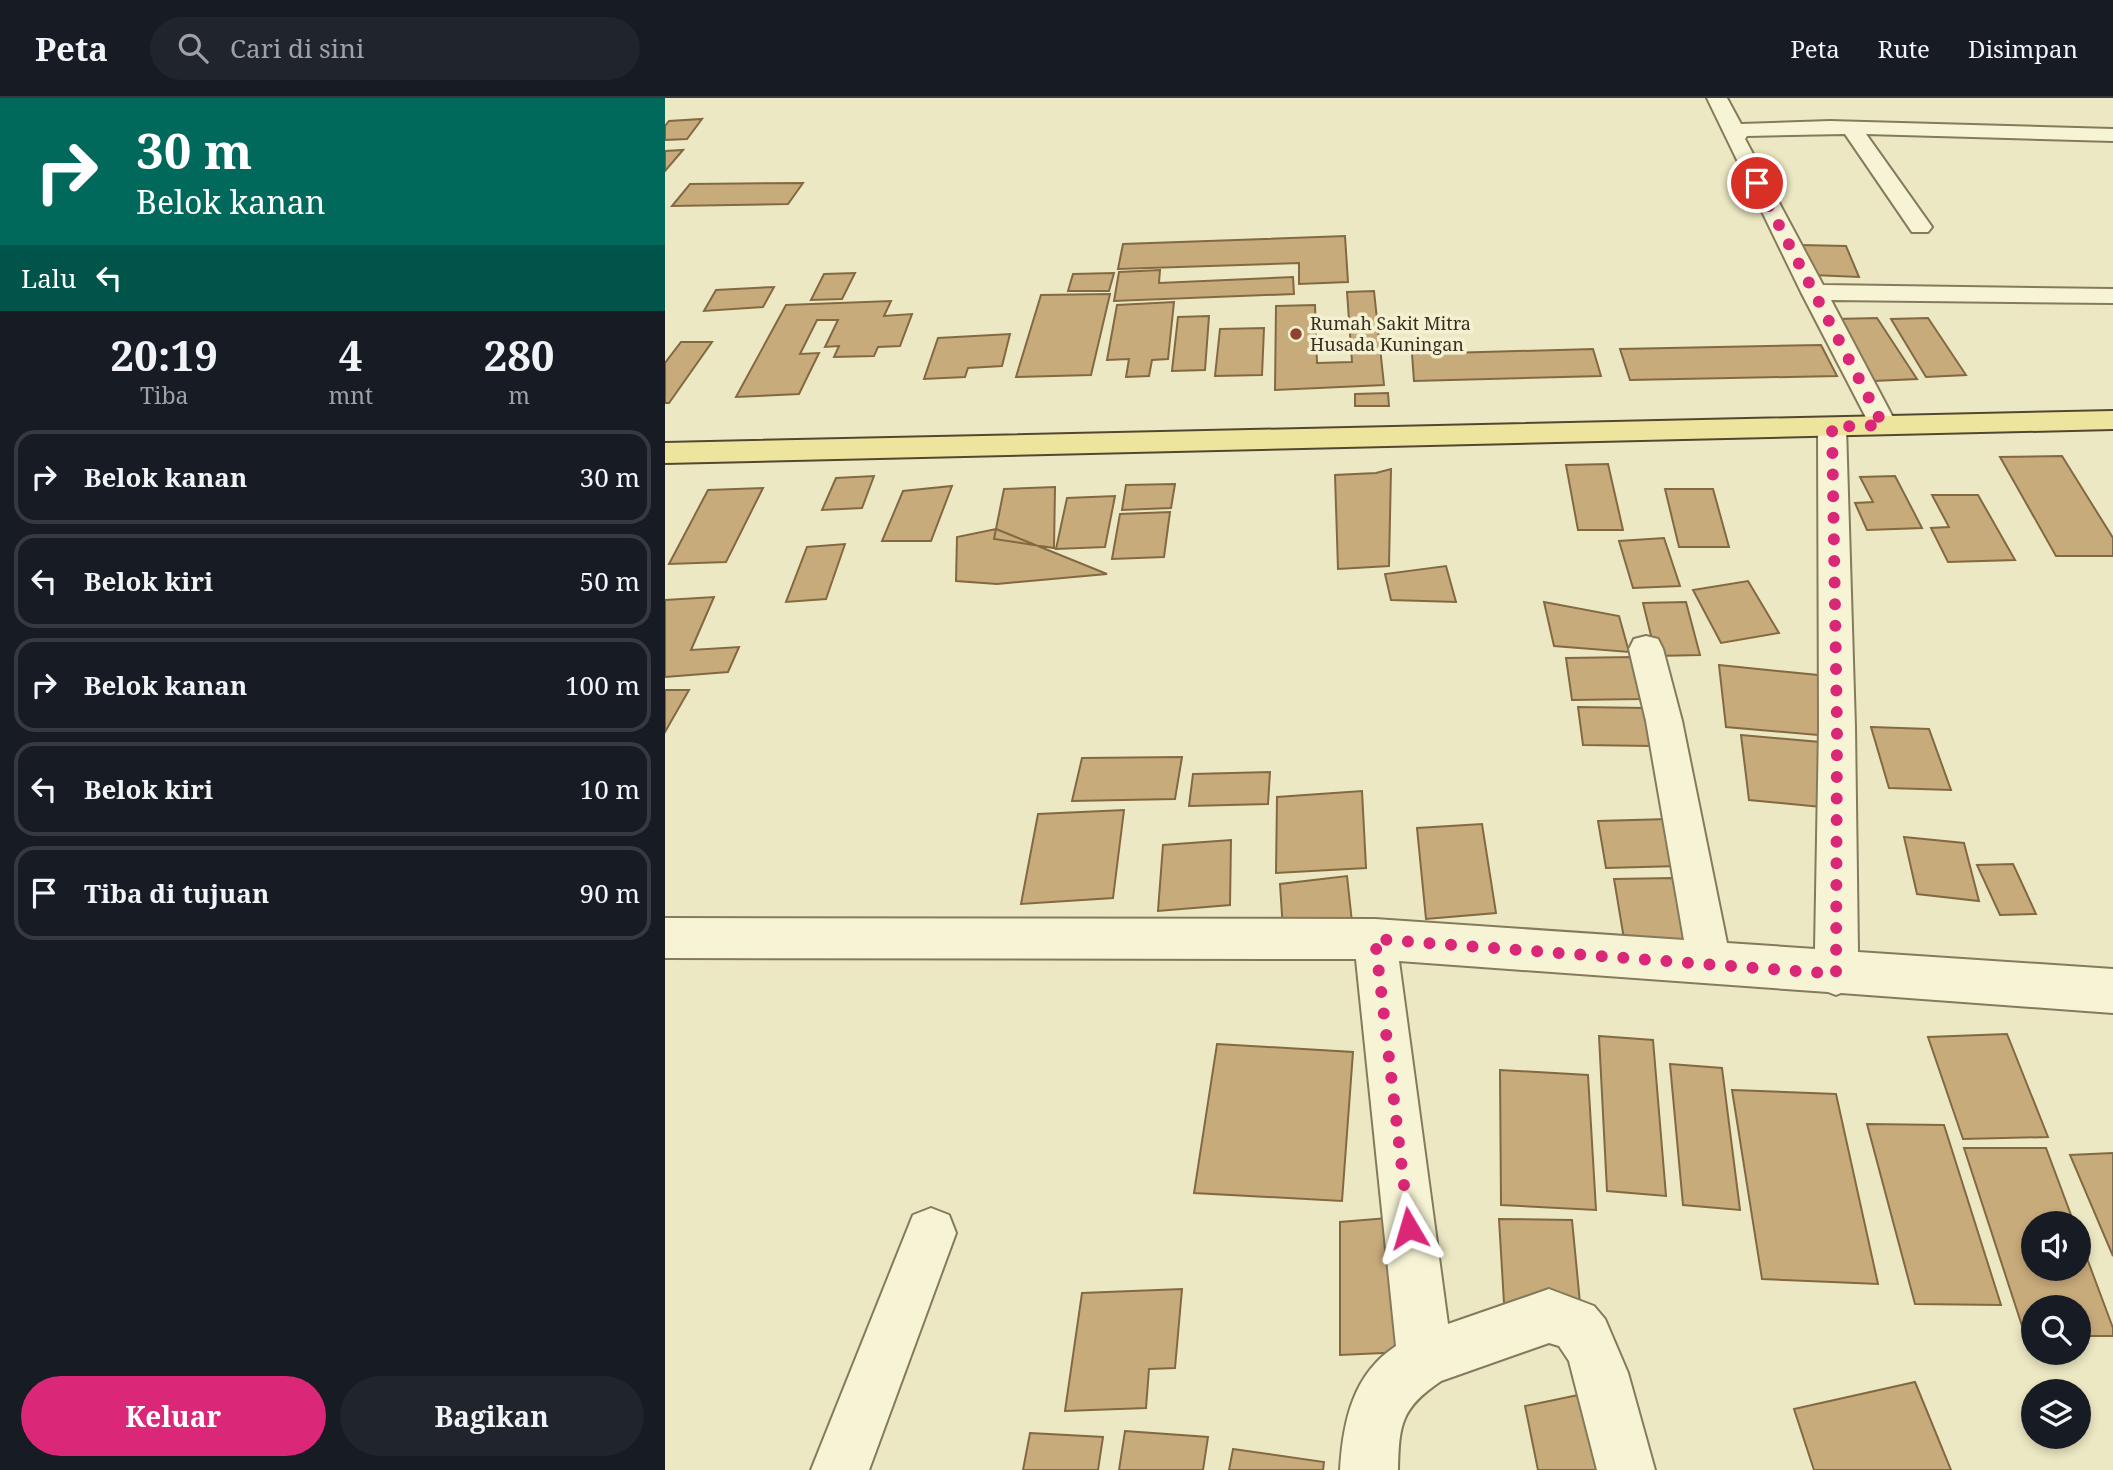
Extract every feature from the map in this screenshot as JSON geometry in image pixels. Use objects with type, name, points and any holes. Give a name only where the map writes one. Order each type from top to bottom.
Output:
[{"type":"main road","points":[[665,453],[2113,420]]},
{"type":"street","points":[[1717,98],[1736,134],[1735,139],[1883,425]]},
{"type":"street","points":[[1736,134],[1740,130],[1851,128],[2113,135]]},
{"type":"street","points":[[1851,128],[1920,228]]},
{"type":"street","points":[[1813,292],[2113,296]]},
{"type":"street","points":[[1832,427],[1837,727],[1836,974]]},
{"type":"street","points":[[1646,649],[1664,721],[1710,964]]},
{"type":"street","points":[[665,938],[1375,939],[1836,974],[2113,991]]},
{"type":"street","points":[[1375,939],[1425,1359]]},
{"type":"street","points":[[840,1470],[932,1233]]},
{"type":"street","points":[[1369,1470],[1378,1402],[1397,1376],[1425,1359],[1549,1315],[1565,1319],[1580,1328],[1593,1352],[1626,1470]]},
{"type":"building","points":[[702,119],[687,139],[665,140],[665,126],[669,121]]},
{"type":"building","points":[[683,150],[665,171],[665,151]]},
{"type":"building","points":[[803,183],[788,204],[672,206],[690,184]]},
{"type":"building","points":[[1345,236],[1348,282],[1299,284],[1299,263],[1118,269],[1123,244]]},
{"type":"building","points":[[1800,245],[1846,246],[1859,277],[1812,275]]},
{"type":"building","points":[[1160,270],[1159,283],[1293,277],[1294,294],[1114,301],[1119,272]]},
{"type":"building","points":[[855,273],[842,299],[811,300],[824,274]]},
{"type":"building","points":[[1114,273],[1109,291],[1068,291],[1073,274]]},
{"type":"building","points":[[774,287],[763,307],[704,311],[716,290]]},
{"type":"building","name":"Rumah Sakit Mitra Husada Kuningan","points":[[1374,291],[1384,385],[1275,390],[1276,306],[1315,305],[1317,363],[1352,362],[1347,292]]},
{"type":"building","points":[[1110,294],[1091,375],[1016,377],[1041,295]]},
{"type":"building","points":[[891,301],[884,316],[912,314],[900,346],[878,347],[874,356],[834,357],[839,346],[825,347],[838,320],[817,320],[800,354],[819,353],[799,394],[736,397],[786,305]]},
{"type":"building","points":[[1174,302],[1168,359],[1152,360],[1149,376],[1126,377],[1129,359],[1107,360],[1117,305]]},
{"type":"building","points":[[1209,316],[1205,370],[1172,371],[1178,317]]},
{"type":"building","points":[[1877,318],[1917,379],[1873,381],[1836,319]]},
{"type":"building","points":[[1928,318],[1966,375],[1926,377],[1891,319]]},
{"type":"building","points":[[1264,328],[1262,375],[1215,376],[1220,329]]},
{"type":"building","points":[[1010,334],[1002,366],[968,368],[965,377],[924,379],[938,338]]},
{"type":"building","points":[[681,342],[712,342],[669,403],[665,403],[665,363]]},
{"type":"building","points":[[1821,345],[1837,376],[1630,380],[1620,349]]},
{"type":"building","points":[[1593,349],[1601,376],[1414,381],[1412,354]]},
{"type":"building","points":[[1388,393],[1389,406],[1355,406],[1355,394]]},
{"type":"building","points":[[2062,456],[2113,538],[2113,556],[2056,556],[2000,457]]},
{"type":"building","points":[[1608,464],[1623,530],[1578,530],[1566,465]]},
{"type":"building","points":[[1391,469],[1389,566],[1338,569],[1335,475],[1376,473]]},
{"type":"building","points":[[874,476],[862,508],[822,510],[836,478]]},
{"type":"building","points":[[1895,476],[1922,528],[1867,530],[1855,503],[1873,502],[1860,477]]},
{"type":"building","points":[[1175,484],[1171,508],[1122,510],[1126,485]]},
{"type":"building","points":[[952,486],[931,541],[882,541],[903,491]]},
{"type":"building","points":[[1055,487],[1054,548],[994,539],[1004,489]]},
{"type":"building","points":[[763,488],[726,562],[669,564],[708,490]]},
{"type":"building","points":[[1665,489],[1713,489],[1729,547],[1679,547]]},
{"type":"building","points":[[1932,495],[1978,495],[2015,560],[1948,562],[1931,528],[1949,527]]},
{"type":"building","points":[[1115,496],[1105,547],[1056,549],[1067,498]]},
{"type":"building","points":[[1170,512],[1164,557],[1112,559],[1120,514]]},
{"type":"building","points":[[996,529],[1107,574],[997,584],[956,581],[957,537]]},
{"type":"building","points":[[1664,538],[1680,586],[1633,588],[1619,541]]},
{"type":"building","points":[[845,544],[826,599],[786,602],[807,547]]},
{"type":"building","points":[[1446,566],[1456,602],[1391,600],[1385,574]]},
{"type":"building","points":[[1748,581],[1779,633],[1721,643],[1693,590]]},
{"type":"building","points":[[714,597],[691,650],[739,647],[728,672],[665,677],[665,600]]},
{"type":"building","points":[[1544,602],[1619,616],[1629,652],[1554,646]]},
{"type":"building","points":[[1686,602],[1700,655],[1656,656],[1643,603]]},
{"type":"building","points":[[1634,657],[1642,699],[1572,700],[1566,658]]},
{"type":"building","points":[[1719,665],[1818,675],[1829,736],[1726,727]]},
{"type":"building","points":[[665,690],[689,690],[665,732]]},
{"type":"building","points":[[1578,707],[1646,708],[1652,746],[1583,745]]},
{"type":"building","points":[[1871,727],[1929,729],[1951,790],[1889,788]]},
{"type":"building","points":[[1741,735],[1820,742],[1831,808],[1749,800]]},
{"type":"building","points":[[1182,757],[1175,799],[1072,801],[1082,758]]},
{"type":"building","points":[[1270,772],[1268,804],[1189,806],[1193,774]]},
{"type":"building","points":[[1362,791],[1366,868],[1276,873],[1277,797]]},
{"type":"building","points":[[1124,810],[1113,898],[1021,904],[1038,814]]},
{"type":"building","points":[[1668,819],[1679,866],[1606,868],[1598,821]]},
{"type":"building","points":[[1482,824],[1496,913],[1426,919],[1417,828]]},
{"type":"building","points":[[1904,837],[1964,843],[1979,901],[1917,894]]},
{"type":"building","points":[[1231,840],[1230,905],[1158,911],[1163,845]]},
{"type":"building","points":[[2013,864],[2036,914],[2000,915],[1977,865]]},
{"type":"building","points":[[1347,876],[1352,922],[1283,930],[1280,884]]},
{"type":"building","points":[[1674,878],[1687,944],[1625,945],[1614,879]]},
{"type":"building","points":[[2007,1034],[2048,1137],[1963,1139],[1928,1037]]},
{"type":"building","points":[[1599,1036],[1653,1040],[1666,1196],[1607,1191]]},
{"type":"building","points":[[1217,1044],[1353,1052],[1342,1201],[1194,1193]]},
{"type":"building","points":[[1670,1064],[1722,1068],[1740,1210],[1683,1205]]},
{"type":"building","points":[[1500,1070],[1588,1075],[1596,1210],[1501,1205]]},
{"type":"building","points":[[1732,1090],[1836,1094],[1878,1284],[1762,1279]]},
{"type":"building","points":[[1867,1124],[1944,1125],[2001,1305],[1915,1304]]},
{"type":"building","points":[[1964,1148],[2046,1148],[2070,1211],[2021,1211],[2021,1281],[2091,1281],[2091,1269],[2113,1328],[2113,1336],[2091,1336],[2091,1295],[2021,1295],[2021,1323]]},
{"type":"building","points":[[2113,1153],[2113,1256],[2070,1155]]},
{"type":"building","points":[[1400,1217],[1405,1352],[1340,1355],[1340,1222]]},
{"type":"building","points":[[1499,1219],[1572,1220],[1580,1303],[1504,1303]]},
{"type":"building","points":[[1182,1289],[1175,1368],[1149,1369],[1146,1408],[1065,1411],[1082,1293]]},
{"type":"building","points":[[1915,1382],[1951,1470],[1814,1470],[1794,1409]]},
{"type":"building","points":[[1588,1393],[1606,1470],[1538,1470],[1525,1406]]},
{"type":"building","points":[[1125,1431],[1208,1437],[1203,1470],[1119,1470]]},
{"type":"building","points":[[1030,1433],[1103,1437],[1098,1470],[1023,1470]]},
{"type":"building","points":[[1233,1449],[1324,1462],[1323,1470],[1229,1470]]},
{"type":"place","name":"Rumah Sakit Mitra Husada Kuningan","points":[[1296,334]]},
{"type":"route","points":[[1409,1228],[1375,939],[1836,974],[1837,727],[1832,427],[1883,425],[1757,183]]}]
